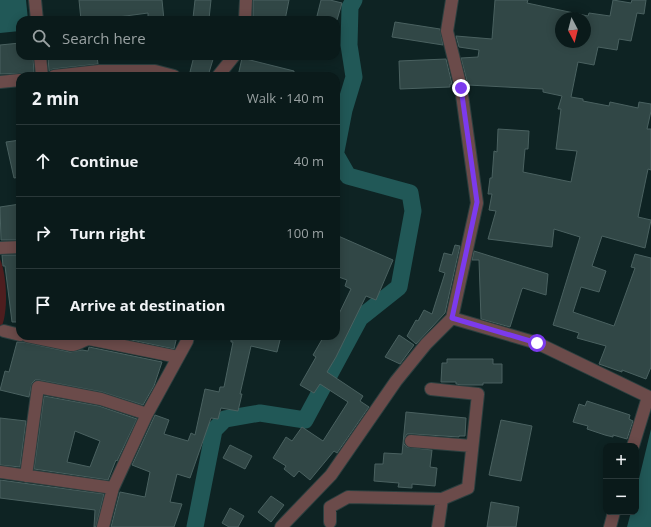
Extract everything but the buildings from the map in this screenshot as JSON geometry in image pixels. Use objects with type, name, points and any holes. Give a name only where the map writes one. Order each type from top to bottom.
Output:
[{"type":"street","points":[[35,0],[37,16]]},
{"type":"street","points":[[245,16],[246,0]]},
{"type":"street","points":[[281,527],[331,475],[396,381],[426,344],[452,318],[477,202],[461,88],[447,31],[452,0]]},
{"type":"street","points":[[40,60],[42,72]]},
{"type":"street","points":[[221,72],[231,60]]},
{"type":"street","points":[[96,72],[160,72]]},
{"type":"street","points":[[0,82],[16,80]]},
{"type":"street","points":[[0,248],[16,246]]},
{"type":"street","points":[[452,318],[537,343],[649,398],[634,443]]},
{"type":"street","points":[[4,331],[16,333]]},
{"type":"street","points":[[45,340],[73,346],[83,340]]},
{"type":"street","points":[[94,340],[178,357]]},
{"type":"street","points":[[103,527],[113,488],[147,414],[187,340]]},
{"type":"street","points":[[26,476],[38,387],[101,399],[147,414]]},
{"type":"street","points":[[330,522],[330,507],[348,497],[442,498],[468,488],[478,394],[431,389]]},
{"type":"street","points":[[411,441],[472,446]]},
{"type":"street","points":[[0,472],[113,488]]},
{"type":"street","points":[[438,527],[442,498]]},
{"type":"street","points":[[610,527],[613,515]]},
{"type":"shaded area","points":[[0,259],[4,275],[6,305],[5,315],[0,330]]},
{"type":"water","points":[[0,0],[26,0],[28,16],[16,16],[16,31],[0,33]]},
{"type":"water","points":[[651,429],[651,527],[627,527],[630,515],[639,515],[639,479]]},
{"type":"waterway","points":[[340,130],[344,110],[354,77],[349,45],[350,7],[354,0]]},
{"type":"waterway","points":[[195,527],[214,430],[225,419],[260,413],[305,420],[360,318],[399,287],[413,211],[410,193],[348,176],[340,162]]},
{"type":"route","points":[[461,88],[477,202],[452,318],[537,343]]}]
